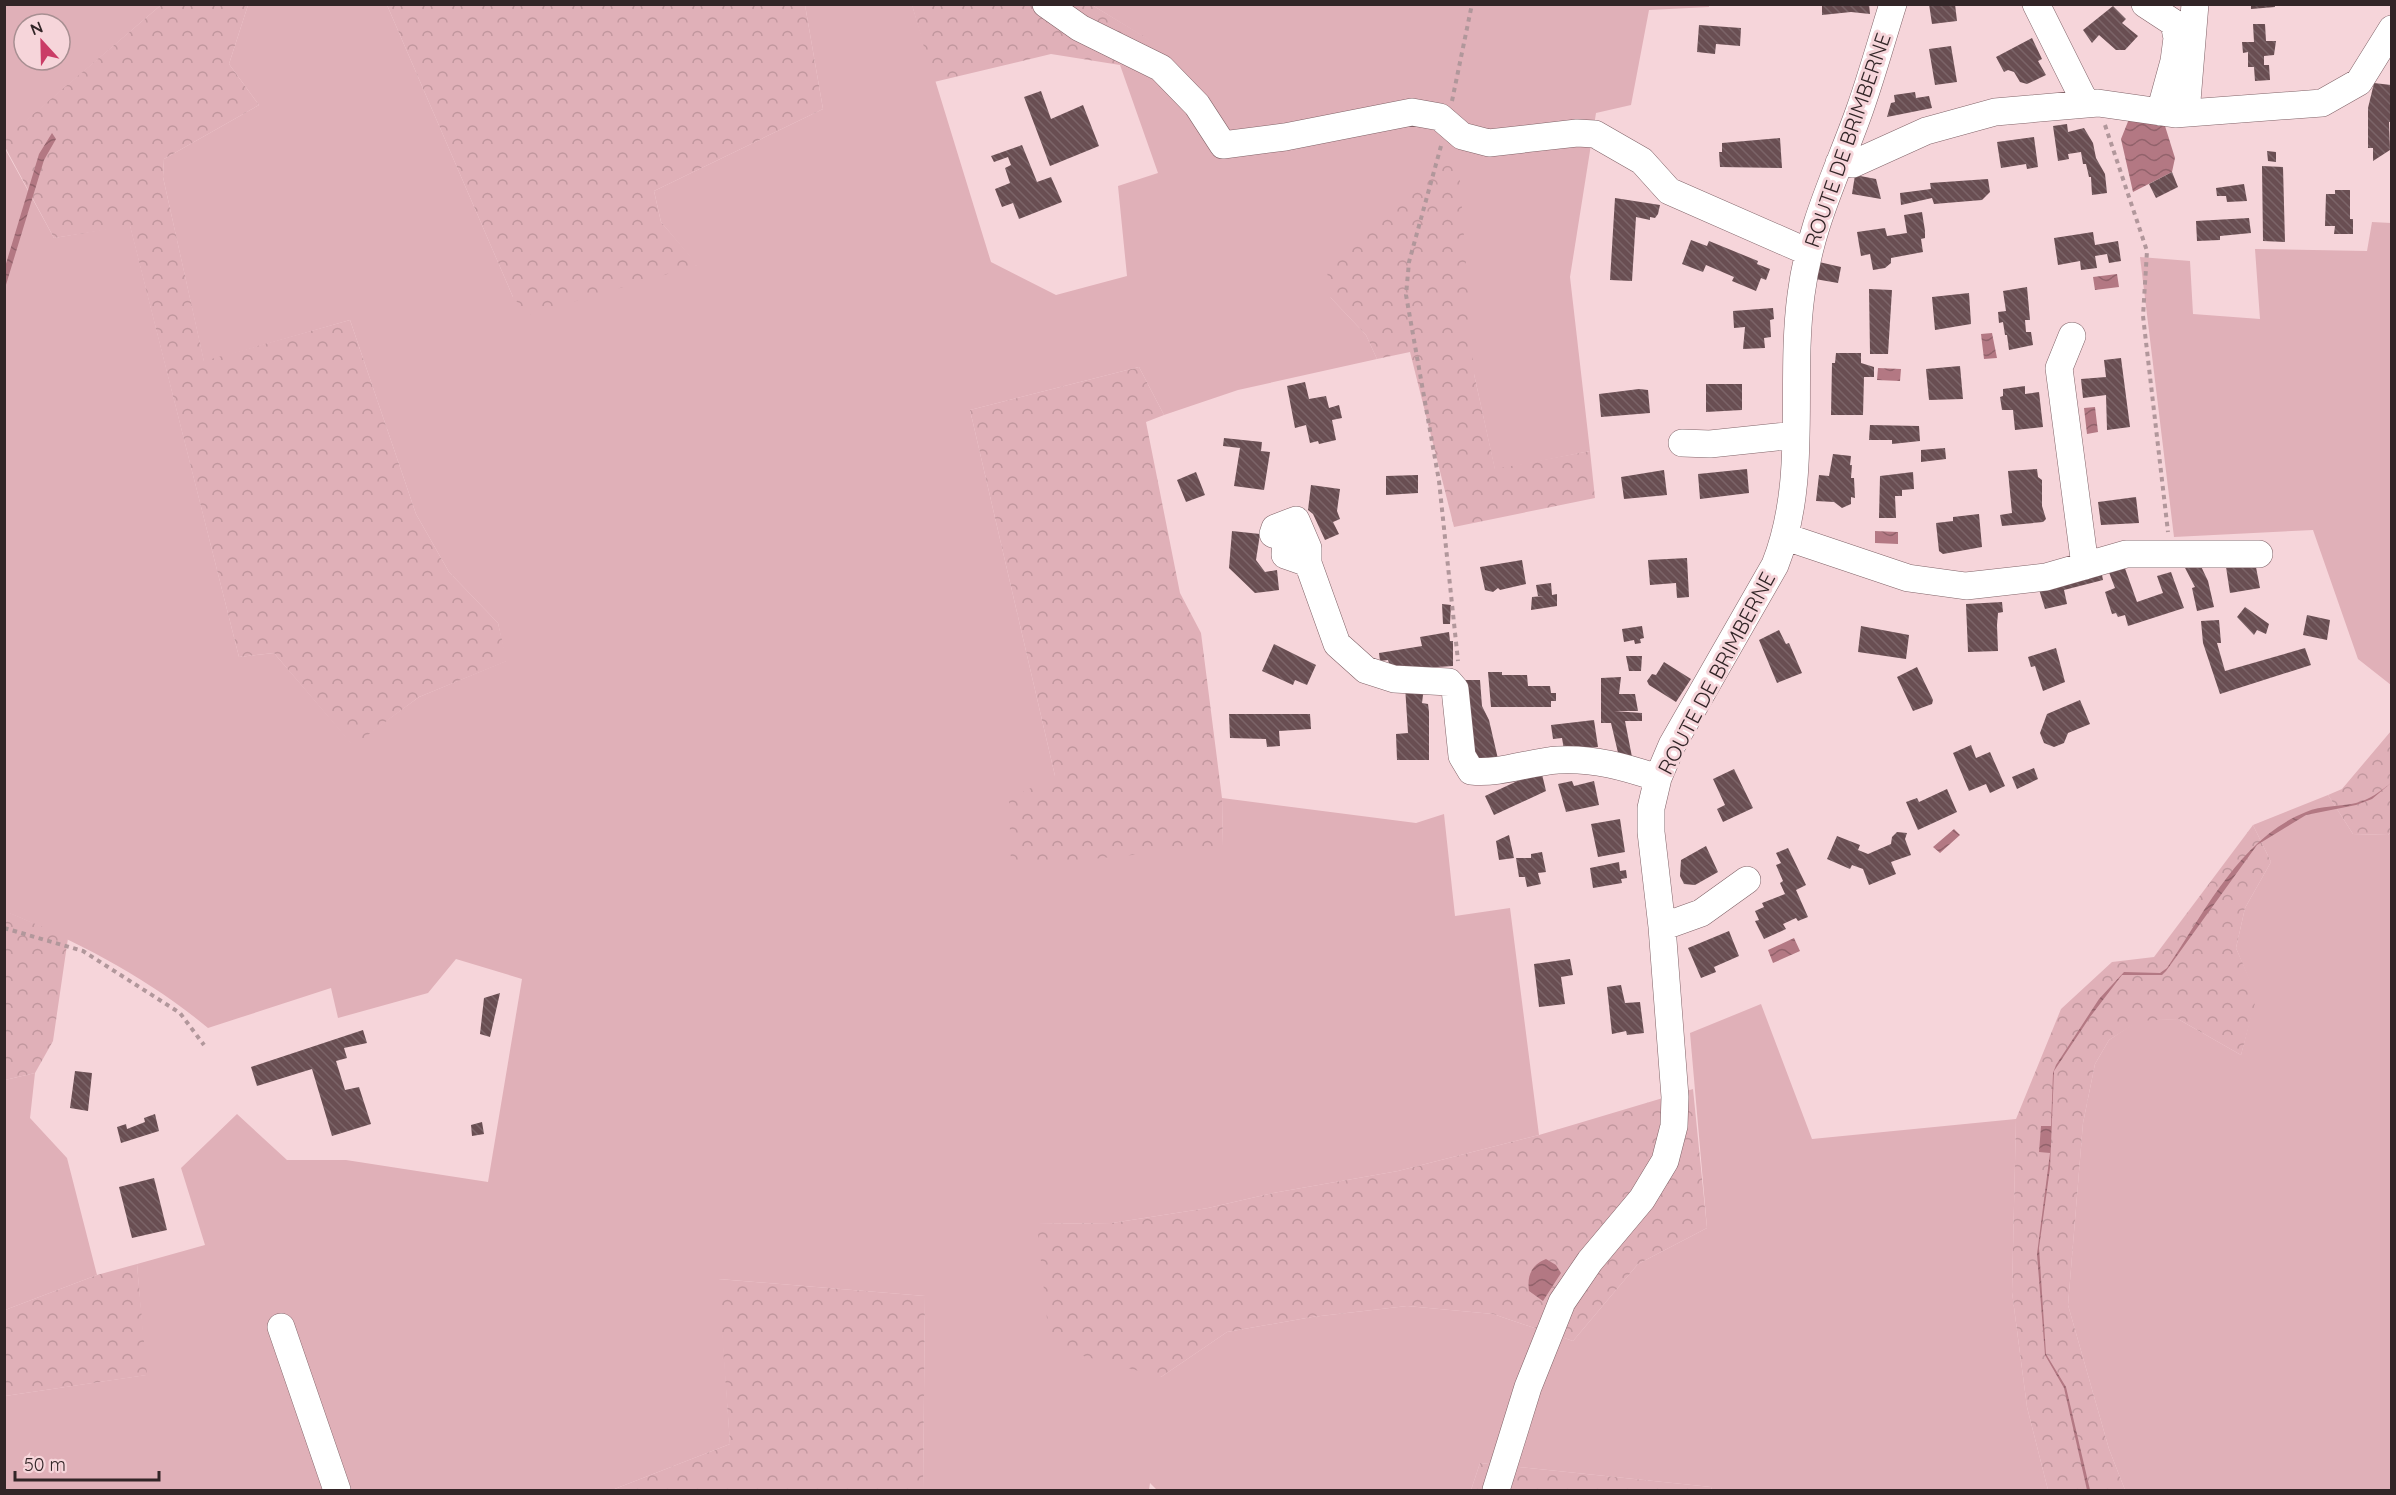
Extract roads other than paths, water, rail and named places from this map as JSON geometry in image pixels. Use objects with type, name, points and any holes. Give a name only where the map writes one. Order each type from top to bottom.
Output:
[{"type":"street","points":[[1046,4],[1080,28],[1161,68],[1197,105],[1223,145],[1285,137],[1412,112],[1440,117],[1462,136],[1489,143],[1577,133],[1595,134],[1642,161],[1669,191],[1808,252]]},
{"type":"street","name":"ROUTE DE BRIMBERNE","points":[[1496,1491],[1528,1387],[1562,1302],[1590,1261],[1642,1200],[1665,1161],[1674,1126],[1674,1097],[1662,927],[1651,832],[1652,808],[1658,778],[1672,745],[1770,574],[1786,537],[1793,501],[1800,297],[1808,252],[1817,217],[1860,108],[1893,4]]},
{"type":"street","points":[[2036,4],[2092,104]]},
{"type":"street","points":[[2145,4],[2174,23],[2177,38],[2173,112]]},
{"type":"street","points":[[2173,112],[2195,4]]},
{"type":"street","points":[[1839,163],[1853,164],[1926,131],[1995,112],[2092,104],[2173,112],[2322,103],[2358,82],[2391,29]]},
{"type":"street","points":[[2072,336],[2059,368],[2085,566]]},
{"type":"street","points":[[1682,443],[1710,444],[1796,435]]},
{"type":"street","points":[[1786,537],[1908,578],[1966,586],[2046,577],[2126,554],[2259,554]]},
{"type":"street","points":[[1308,563],[1337,644],[1366,670],[1394,679],[1449,682],[1455,689],[1462,756],[1471,771],[1488,773],[1558,760],[1606,761],[1658,778]]},
{"type":"street","points":[[1662,927],[1701,913],[1747,880]]},
{"type":"street","points":[[281,1327],[337,1491]]},
{"type":"water","points":[[2129,119],[2165,126],[2175,158],[2172,172],[2133,192],[2121,139]]},
{"type":"water","points":[[52,133],[56,139],[44,160],[5,288],[5,267],[39,154]]},
{"type":"water","points":[[2117,274],[2119,287],[2095,290],[2093,277]]},
{"type":"water","points":[[1992,333],[1997,358],[1984,359],[1981,334]]},
{"type":"water","points":[[1878,368],[1901,369],[1900,381],[1877,380]]},
{"type":"water","points":[[2095,407],[2098,432],[2087,434],[2084,408]]},
{"type":"water","points":[[1875,531],[1898,532],[1898,544],[1875,543]]},
{"type":"water","points":[[2391,783],[2372,799],[2356,805],[2306,815],[2257,845],[2166,971],[2162,975],[2122,975],[2090,1017],[2054,1071],[2050,1168],[2039,1248],[2046,1354],[2066,1387],[2090,1490],[2087,1490],[2064,1388],[2045,1355],[2037,1254],[2050,1153],[2039,1152],[2041,1126],[2051,1126],[2053,1073],[2056,1065],[2099,999],[2124,972],[2160,973],[2167,968],[2226,879],[2243,858],[2262,840],[2283,824],[2306,812],[2361,802]]},
{"type":"water","points":[[1954,829],[1960,835],[1940,853],[1933,847]]},
{"type":"water","points":[[1794,938],[1800,951],[1773,963],[1768,950]]},
{"type":"water","points":[[1546,1259],[1556,1265],[1561,1273],[1543,1301],[1529,1291],[1529,1281],[1531,1272],[1537,1264]]}]
